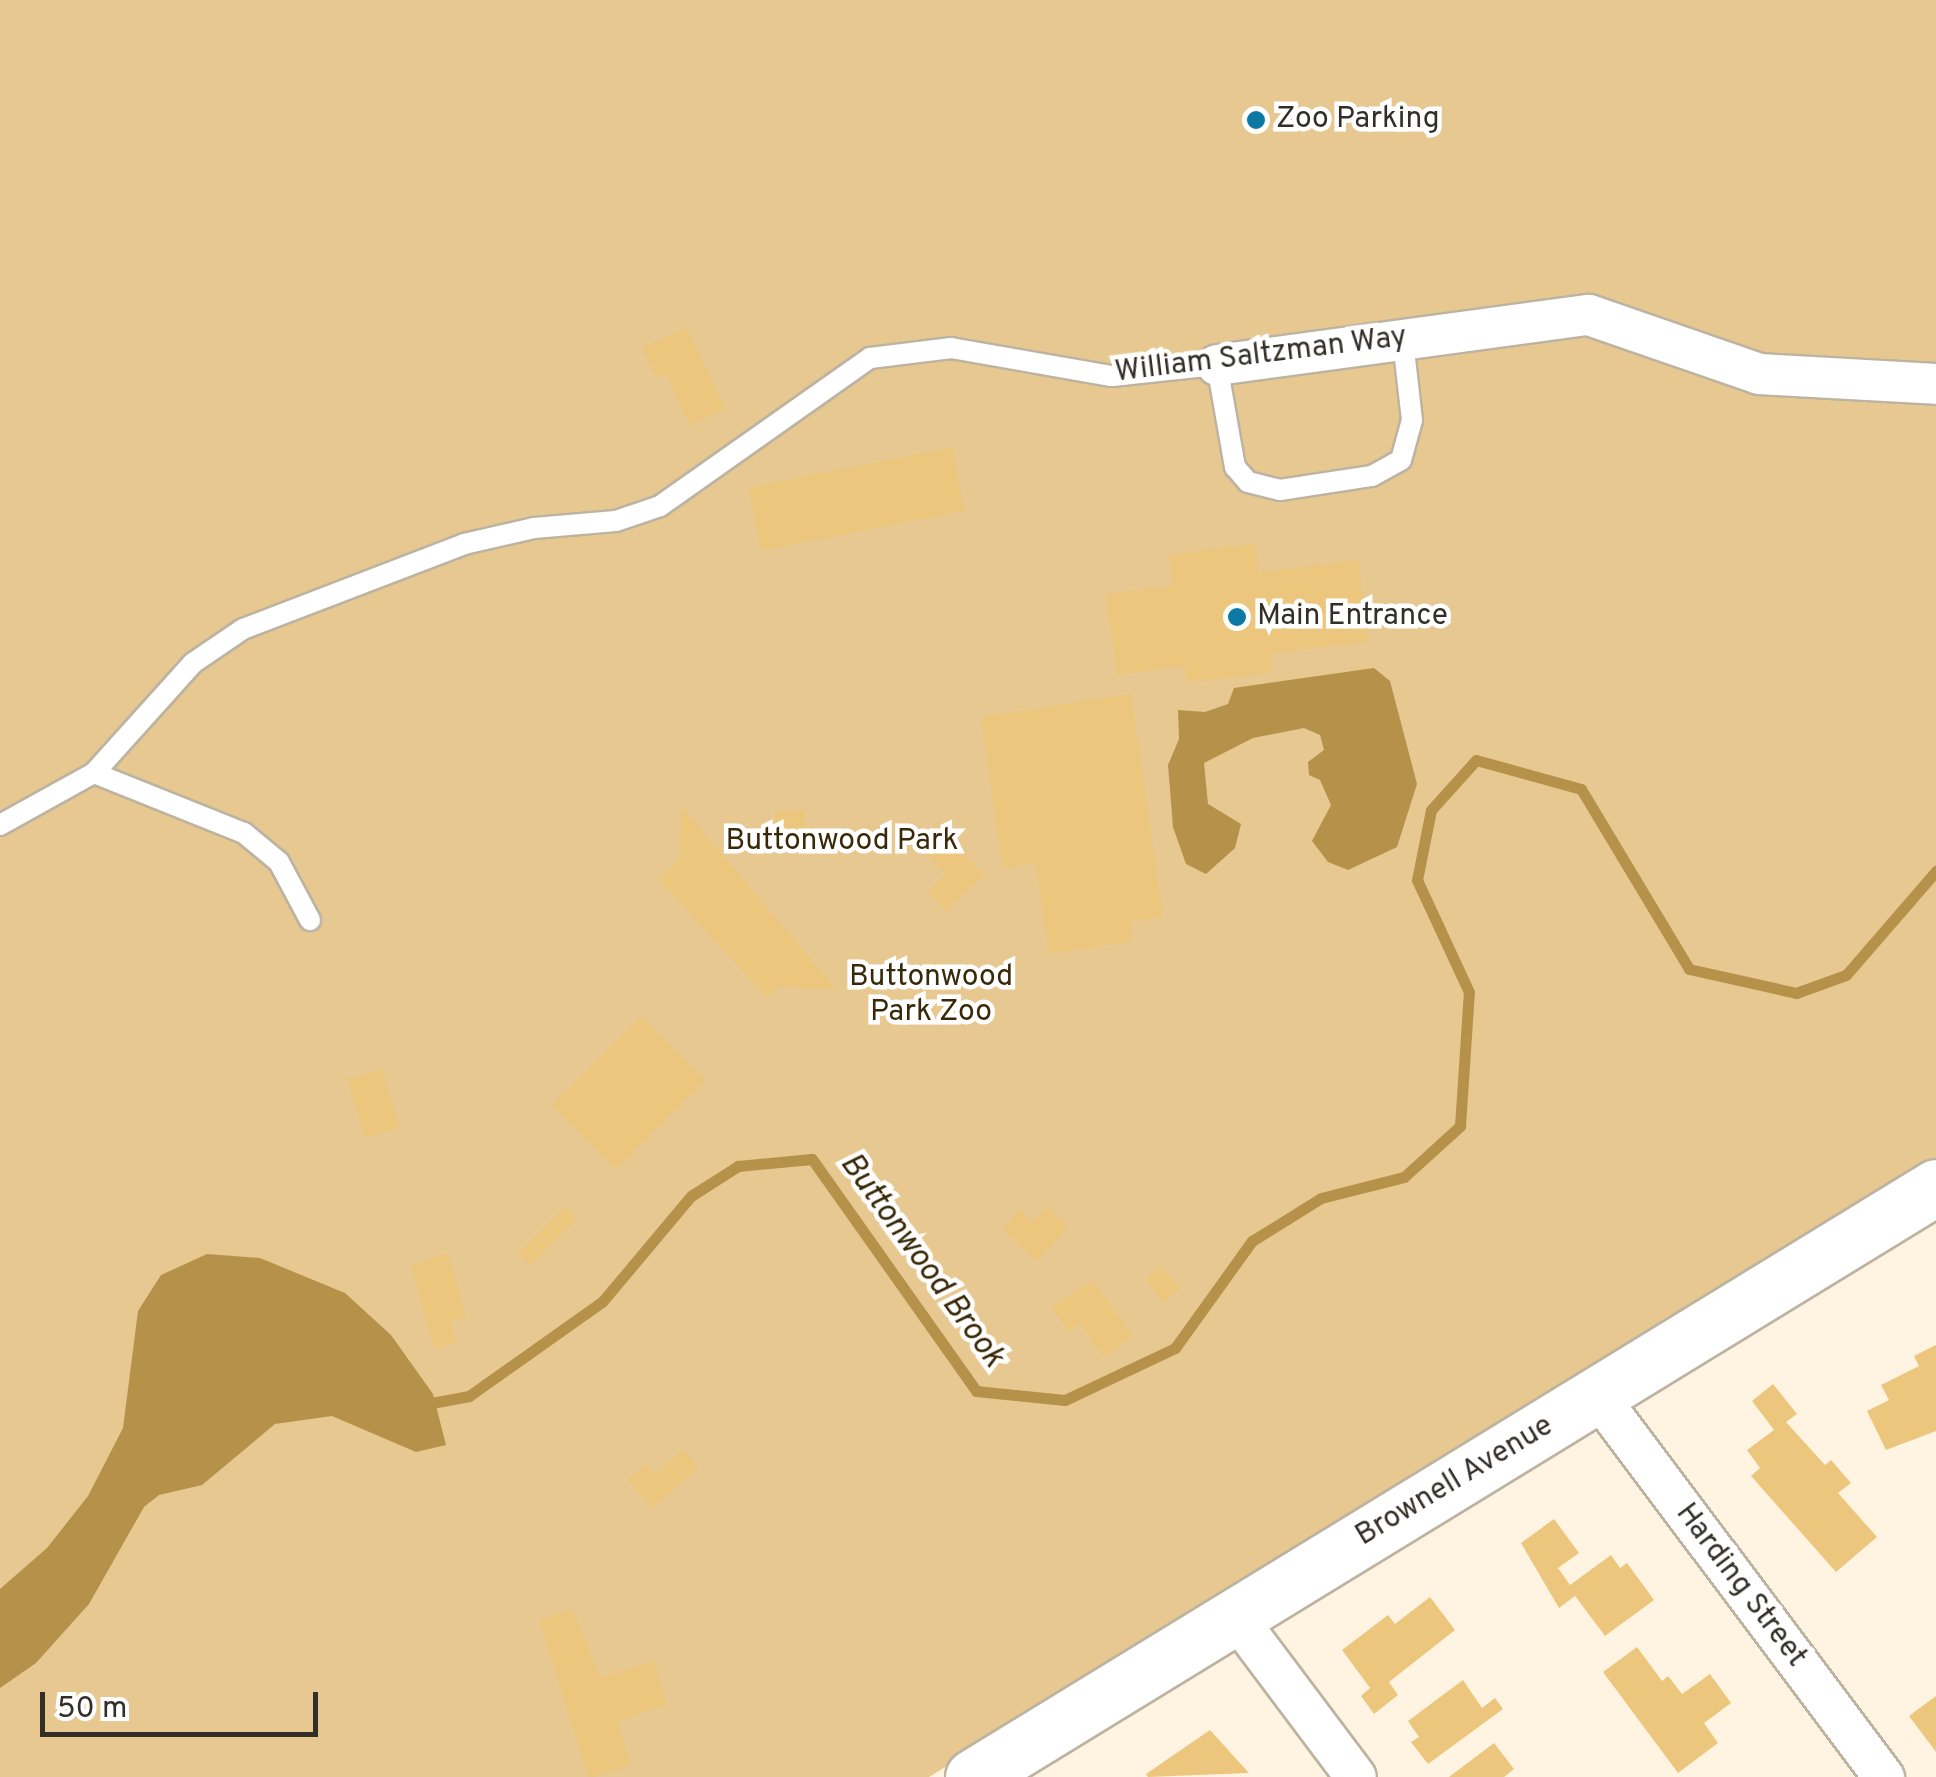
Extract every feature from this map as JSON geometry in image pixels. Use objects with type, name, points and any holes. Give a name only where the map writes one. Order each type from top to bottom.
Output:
[{"type":"main road","name":"Brownell Avenue","points":[[973,1777],[1936,1187]]},
{"type":"street","name":"William Saltzman Way","points":[[1217,365],[1589,315],[1759,374],[1936,384]]},
{"type":"street","name":"Harding Street","points":[[1597,1395],[1884,1777]]},
{"type":"street","points":[[1235,1616],[1356,1777]]},
{"type":"lane","points":[[1217,365],[1235,468],[1248,482],[1313,488],[1372,476],[1401,460],[1412,420],[1403,340]]},
{"type":"lane","name":"William Saltzman Way","points":[[0,825],[94,774],[193,664],[242,629],[464,544],[534,528],[616,521],[660,506],[870,358],[951,348],[1112,376],[1217,365]]},
{"type":"lane","points":[[94,774],[244,833],[279,862],[310,920]]},
{"type":"green space","name":"Buttonwood Park","points":[[0,0],[1936,0],[1936,1162],[929,1777],[0,1777]]},
{"type":"shaded area","points":[[1374,668],[1390,681],[1417,784],[1397,847],[1348,870],[1328,862],[1312,841],[1331,805],[1320,780],[1309,775],[1308,762],[1324,750],[1320,735],[1304,728],[1253,738],[1204,763],[1208,804],[1241,824],[1235,848],[1206,874],[1186,864],[1173,827],[1168,765],[1179,739],[1178,710],[1205,712],[1228,704],[1234,688]]},
{"type":"shaded area","points":[[207,1254],[260,1258],[345,1293],[391,1335],[433,1394],[446,1445],[416,1452],[332,1416],[275,1424],[202,1485],[159,1495],[144,1507],[89,1604],[36,1663],[0,1688],[0,1589],[47,1548],[88,1496],[123,1428],[138,1311],[161,1275]]},
{"type":"building","points":[[687,328],[725,409],[690,425],[666,374],[656,378],[642,348]]},
{"type":"building","points":[[952,448],[964,511],[761,550],[749,487]]},
{"type":"building","name":"Main Entrance","points":[[1255,544],[1259,573],[1358,560],[1368,641],[1270,654],[1272,672],[1187,683],[1185,666],[1117,675],[1106,594],[1173,586],[1169,555]]},
{"type":"building","points":[[1131,694],[1163,917],[1130,922],[1133,941],[1049,954],[1036,863],[1003,868],[981,717]]},
{"type":"building","points":[[681,805],[836,989],[779,987],[767,997],[658,879],[680,859]]},
{"type":"building","points":[[805,810],[806,835],[776,836],[775,811]]},
{"type":"building","points":[[937,826],[984,874],[946,911],[928,892],[946,874],[918,845]]},
{"type":"building","points":[[641,1016],[705,1080],[616,1169],[552,1105]]},
{"type":"building","points":[[382,1069],[400,1127],[365,1138],[348,1080]]},
{"type":"building","points":[[565,1207],[577,1219],[530,1266],[518,1254]]},
{"type":"building","points":[[1047,1207],[1068,1227],[1037,1261],[1003,1229],[1020,1210],[1033,1222]]},
{"type":"building","points":[[448,1254],[466,1317],[450,1321],[457,1342],[435,1349],[411,1265]]},
{"type":"building","points":[[1161,1266],[1180,1288],[1164,1302],[1145,1280]]},
{"type":"building","points":[[1093,1281],[1133,1335],[1104,1357],[1080,1323],[1069,1331],[1051,1307]]},
{"type":"building","points":[[1936,1345],[1936,1431],[1886,1450],[1867,1411],[1889,1400],[1881,1385],[1919,1366],[1914,1356]]},
{"type":"building","points":[[1773,1384],[1797,1414],[1786,1422],[1825,1465],[1831,1460],[1851,1483],[1838,1493],[1877,1537],[1836,1572],[1751,1476],[1760,1468],[1747,1450],[1774,1430],[1752,1401]]},
{"type":"building","points":[[683,1450],[699,1467],[653,1508],[628,1480],[646,1464],[655,1474]]},
{"type":"building","points":[[1554,1519],[1579,1553],[1558,1568],[1570,1585],[1611,1555],[1620,1568],[1627,1563],[1654,1600],[1605,1636],[1575,1596],[1559,1608],[1521,1543]]},
{"type":"building","points":[[1430,1597],[1455,1630],[1389,1682],[1398,1695],[1374,1714],[1361,1696],[1370,1688],[1342,1650],[1388,1615],[1395,1624]]},
{"type":"building","points":[[573,1609],[600,1678],[654,1661],[667,1705],[617,1721],[631,1765],[594,1777],[589,1777],[539,1620]]},
{"type":"building","points":[[1637,1647],[1662,1681],[1668,1676],[1682,1694],[1710,1674],[1731,1703],[1704,1723],[1718,1743],[1678,1773],[1603,1672]]},
{"type":"building","points":[[1463,1680],[1482,1708],[1495,1698],[1503,1709],[1428,1764],[1411,1742],[1419,1737],[1408,1721]]},
{"type":"building","points":[[1936,1696],[1936,1752],[1909,1716]]},
{"type":"building","points":[[1210,1730],[1249,1773],[1148,1777],[1146,1774]]},
{"type":"building","points":[[1494,1743],[1514,1769],[1504,1777],[1449,1777]]},
{"type":"waterway","name":"Buttonwood Brook","points":[[426,1404],[469,1396],[602,1302],[691,1196],[738,1166],[812,1159],[976,1391],[1065,1400],[1175,1348],[1252,1241],[1321,1198],[1404,1177],[1460,1126],[1469,992],[1417,880],[1431,810],[1476,760],[1581,789],[1689,969],[1796,993],[1846,975],[1936,871]]},
{"type":"place","name":"Zoo Parking","points":[[1256,120]]},
{"type":"place","name":"Main Entrance","points":[[1237,617]]},
{"type":"park label","name":"Buttonwood Park Zoo","points":[[931,995]]}]
